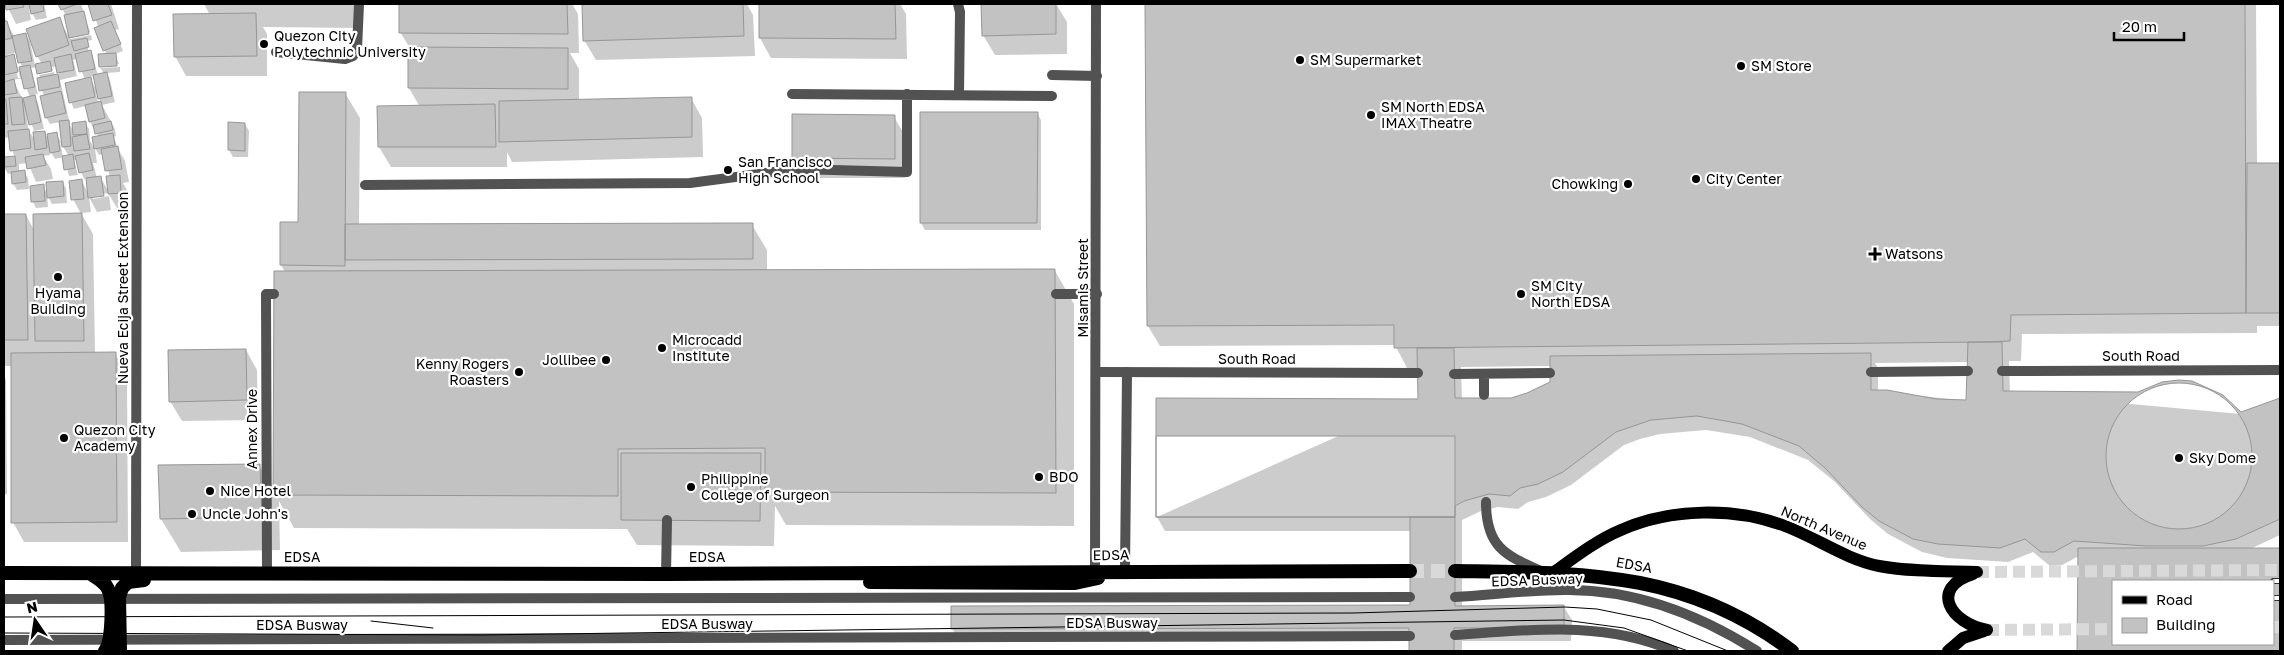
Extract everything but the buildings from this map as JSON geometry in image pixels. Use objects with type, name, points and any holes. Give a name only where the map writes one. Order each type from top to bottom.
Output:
[{"type":"highway","name":"EDSA","points":[[4,573],[1095,575],[1125,571],[1410,571]]},
{"type":"highway","name":"EDSA","points":[[1455,571],[1589,574],[1637,582],[1691,595],[1760,628],[1792,651]]},
{"type":"highway","points":[[91,574],[107,587],[115,599]]},
{"type":"highway","points":[[113,646],[115,599],[126,583],[139,580],[1075,583],[1095,575]]},
{"type":"main road","name":"North Avenue","points":[[1549,572],[1621,530],[1642,522],[1703,512],[1744,515],[1784,525],[1855,559],[1879,566],[1911,570],[1977,572],[1963,577],[1955,584],[1950,593],[1949,604],[1953,613],[1963,622],[1969,626],[1987,630],[1963,638],[1948,651]]},
{"type":"street","name":"Nueva Ecija Street Extension","points":[[136,573],[137,4]]},
{"type":"street","points":[[276,52],[345,59],[353,56],[357,49],[359,4]]},
{"type":"street","points":[[958,4],[960,12],[959,94]]},
{"type":"street","name":"Misamis Street","points":[[1095,575],[1096,4]]},
{"type":"street","points":[[1052,75],[1097,76]]},
{"type":"street","points":[[792,94],[1052,96]]},
{"type":"street","points":[[364,185],[690,183],[796,169],[907,172],[907,94]]},
{"type":"street","name":"Annex Drive","points":[[267,573],[266,294],[274,294]]},
{"type":"street","points":[[1056,294],[1096,294]]},
{"type":"street","name":"South Road","points":[[2002,371],[2280,370]]},
{"type":"street","points":[[1871,372],[1968,371]]},
{"type":"street","name":"South Road","points":[[1096,372],[1418,373]]},
{"type":"street","points":[[1125,571],[1126,372]]},
{"type":"street","points":[[1454,374],[1550,373]]},
{"type":"street","points":[[1484,374],[1484,395]]},
{"type":"street","points":[[1486,502],[1488,526],[1498,546],[1511,558],[1549,572]]},
{"type":"street","points":[[666,574],[667,520]]},
{"type":"street","name":"EDSA Busway","points":[[1455,597],[1565,590],[1632,597],[1685,614],[1757,651]]},
{"type":"street","name":"EDSA Busway","points":[[4,599],[1410,597]]},
{"type":"street","points":[[1455,636],[1564,628],[1622,636],[1674,651]]},
{"type":"street","name":"EDSA Busway","points":[[4,640],[113,646],[1410,636]]},
{"type":"tunnel","points":[[1977,572],[2280,570]]},
{"type":"tunnel","points":[[1410,571],[1455,571]]},
{"type":"tunnel","points":[[2274,627],[2280,627]]},
{"type":"tunnel","points":[[1987,630],[2112,629]]},
{"type":"tram line","points":[[4,617],[1353,613],[1565,607],[1597,609],[1651,620],[1728,651]]},
{"type":"tram line","points":[[4,633],[482,635],[1564,620],[1624,628],[1688,651]]},
{"type":"tram line","points":[[371,621],[433,628]]},
{"type":"railway","points":[[2274,581],[2280,581]]},
{"type":"railway","points":[[2274,598],[2280,598]]},
{"type":"place","name":"Quezon City Polytechnic University","points":[[264,44]]},
{"type":"place","name":"SM Supermarket","points":[[1300,60]]},
{"type":"place","name":"SM Store","points":[[1741,66]]},
{"type":"place","name":"SM North EDSA IMAX Theatre","points":[[1371,115]]},
{"type":"place","name":"San Francisco High School","points":[[728,170]]},
{"type":"place","name":"City Center","points":[[1696,179]]},
{"type":"place","name":"Chowking","points":[[1628,184]]},
{"type":"place","name":"Watsons","points":[[1875,254]]},
{"type":"place","name":"Hyama Building","points":[[58,277]]},
{"type":"place","name":"SM City North EDSA","points":[[1521,294]]},
{"type":"place","name":"Microcadd Institute","points":[[662,348]]},
{"type":"place","name":"Jollibee","points":[[606,360]]},
{"type":"place","name":"Kenny Rogers Roasters","points":[[519,372]]},
{"type":"place","name":"Quezon City Academy","points":[[64,438]]},
{"type":"place","name":"Sky Dome","points":[[2179,458]]},
{"type":"place","name":"BDO","points":[[1039,477]]},
{"type":"place","name":"Philippine College of Surgeon","points":[[691,487]]},
{"type":"place","name":"Nice Hotel","points":[[210,491]]},
{"type":"place","name":"Uncle John's","points":[[192,514]]}]
